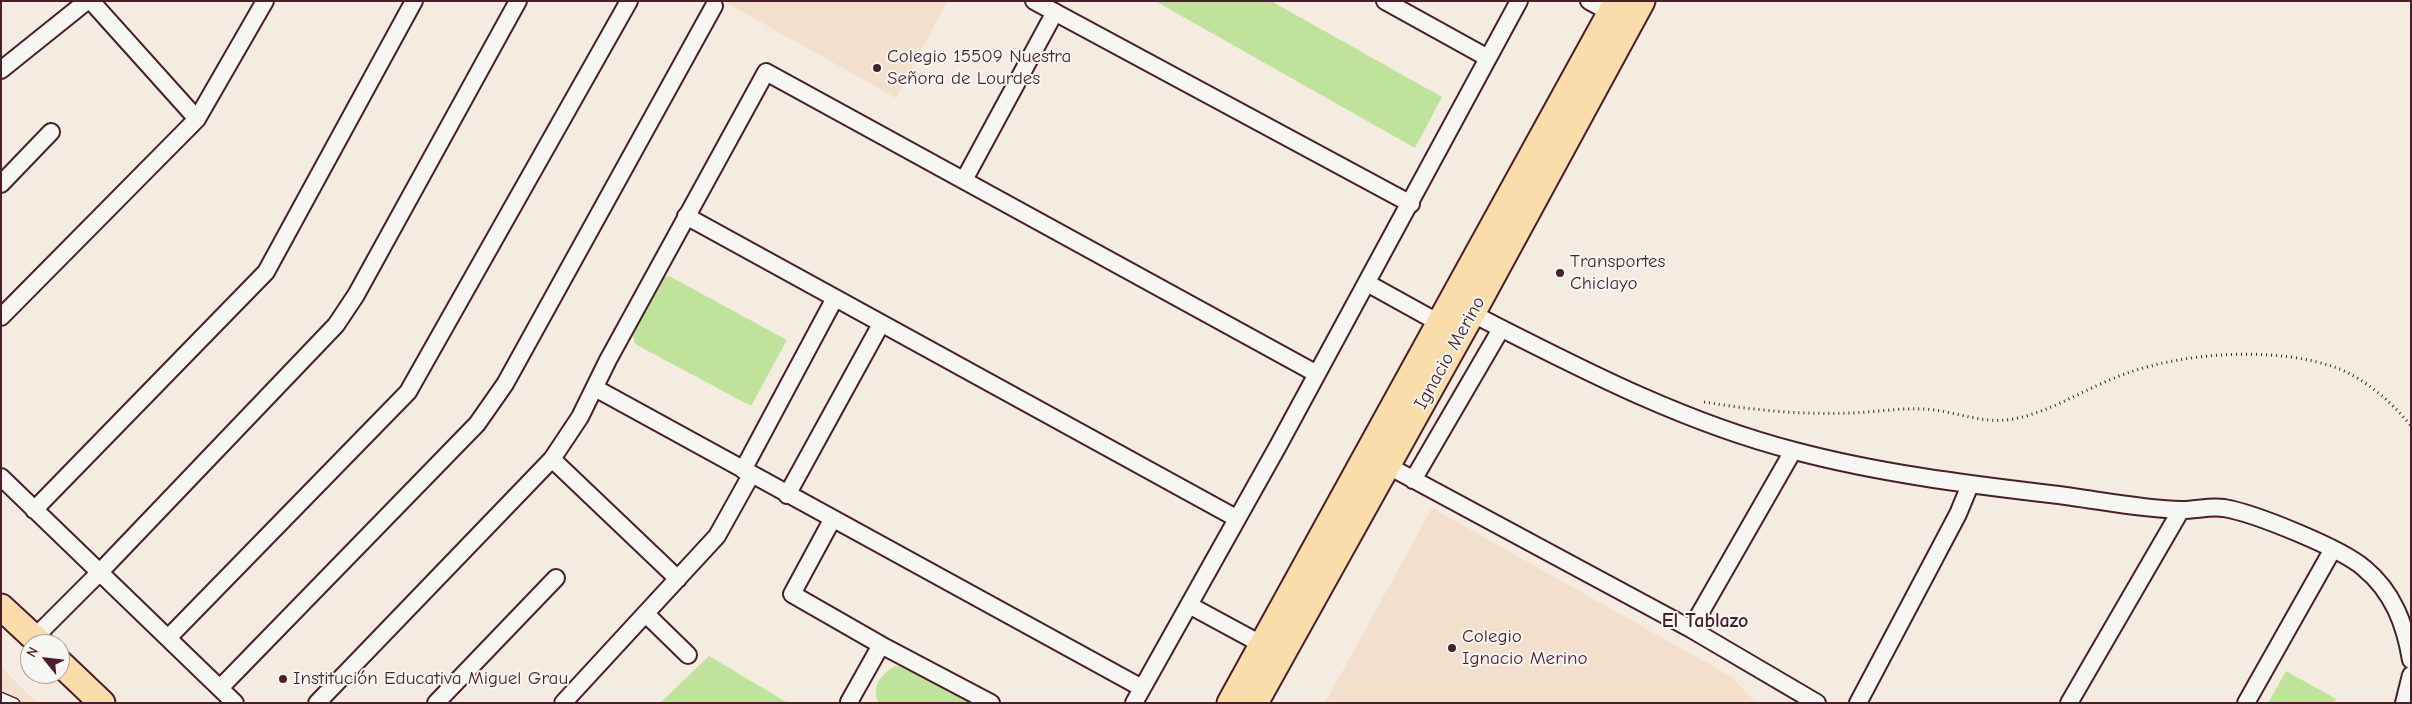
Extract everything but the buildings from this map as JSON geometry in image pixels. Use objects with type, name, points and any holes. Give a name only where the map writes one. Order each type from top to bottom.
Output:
[{"type":"main road","name":"Ignacio Merino","points":[[1254,703],[1377,460],[1455,314],[1642,1]]},
{"type":"main road","points":[[1230,703],[1261,644],[1377,460],[1614,7]]},
{"type":"main road","points":[[1,607],[30,634]]},
{"type":"main road","points":[[70,673],[102,703]]},
{"type":"street","points":[[1,70],[87,1]]},
{"type":"street","points":[[91,1],[196,119]]},
{"type":"street","points":[[1,317],[196,119],[265,1]]},
{"type":"street","points":[[34,510],[266,272],[414,1]]},
{"type":"street","points":[[43,634],[99,573],[336,325],[356,295],[518,1]]},
{"type":"street","points":[[168,638],[408,392],[629,1]]},
{"type":"street","points":[[1034,1],[1411,204]]},
{"type":"street","points":[[1385,1],[1488,58]]},
{"type":"street","points":[[1134,703],[1411,204],[1519,1]]},
{"type":"street","points":[[1588,1],[1614,7]]},
{"type":"street","points":[[220,688],[477,424],[505,384],[714,6]]},
{"type":"street","points":[[964,180],[1056,12]]},
{"type":"street","points":[[317,703],[552,459],[580,417],[686,216],[766,72],[1317,374]]},
{"type":"street","points":[[1,184],[51,132]]},
{"type":"street","points":[[686,216],[1236,518]]},
{"type":"street","points":[[1367,283],[1501,328],[1626,390],[1695,418],[1793,451],[1850,464],[1970,485],[2181,510],[2221,508],[2240,512],[2333,549],[2364,568],[2385,589],[2404,625],[2411,660]]},
{"type":"street","points":[[563,703],[717,536],[747,472],[835,298]]},
{"type":"street","points":[[787,495],[881,324]]},
{"type":"street","points":[[1413,480],[1501,328]]},
{"type":"street","points":[[594,388],[1142,688]]},
{"type":"street","points":[[1691,629],[1793,451]]},
{"type":"street","points":[[552,459],[678,578]]},
{"type":"street","points":[[1377,460],[1691,629],[1817,703]]},
{"type":"street","points":[[1,478],[235,703]]},
{"type":"street","points":[[1858,703],[1958,514],[1970,485]]},
{"type":"street","points":[[2068,703],[2181,510]]},
{"type":"street","points":[[832,520],[792,594],[881,645],[991,703]]},
{"type":"street","points":[[2246,703],[2333,549]]},
{"type":"street","points":[[436,703],[556,578]]},
{"type":"street","points":[[1190,605],[1261,644]]},
{"type":"street","points":[[646,614],[688,656]]},
{"type":"street","points":[[851,703],[849,702],[881,645]]},
{"type":"street","points":[[2404,703],[2411,675]]},
{"type":"lane","points":[[1,697],[15,703]]},
{"type":"path","points":[[1698,401],[1738,407],[1806,412],[1925,409],[1995,421],[2014,419],[2038,412],[2122,374],[2153,364],[2213,357],[2281,357],[2314,361],[2339,369],[2380,396],[2411,426]]},
{"type":"shaded area","name":"Colegio 15509 Nuestra Señora de Lourdes","points":[[723,1],[947,1],[896,98]]},
{"type":"shaded area","name":"Colegio Ignacio Merino","points":[[1432,508],[1732,677],[1756,703],[1325,703]]},
{"type":"shaded area","points":[[1,667],[37,703],[1,703]]},
{"type":"green space","points":[[1155,1],[1271,1],[1442,97],[1415,148]]},
{"type":"green space","points":[[669,276],[787,340],[751,406],[635,344],[632,331],[660,278]]},
{"type":"green space","points":[[709,656],[788,703],[660,703]]},
{"type":"green space","points":[[896,666],[906,667],[974,703],[879,703],[876,692],[879,681],[886,672]]},
{"type":"green space","points":[[2286,671],[2336,699],[2334,703],[2268,703]]},
{"type":"place","name":"Colegio 15509 Nuestra Señora de Lourdes","points":[[877,68]]},
{"type":"place","name":"Transportes Chiclayo","points":[[1560,273]]},
{"type":"place","name":"Colegio Ignacio Merino","points":[[1452,648]]},
{"type":"place","name":"Institución Educativa Miguel Grau","points":[[283,679]]},
{"type":"district","name":"El Tablazo","points":[[1705,621]]}]
